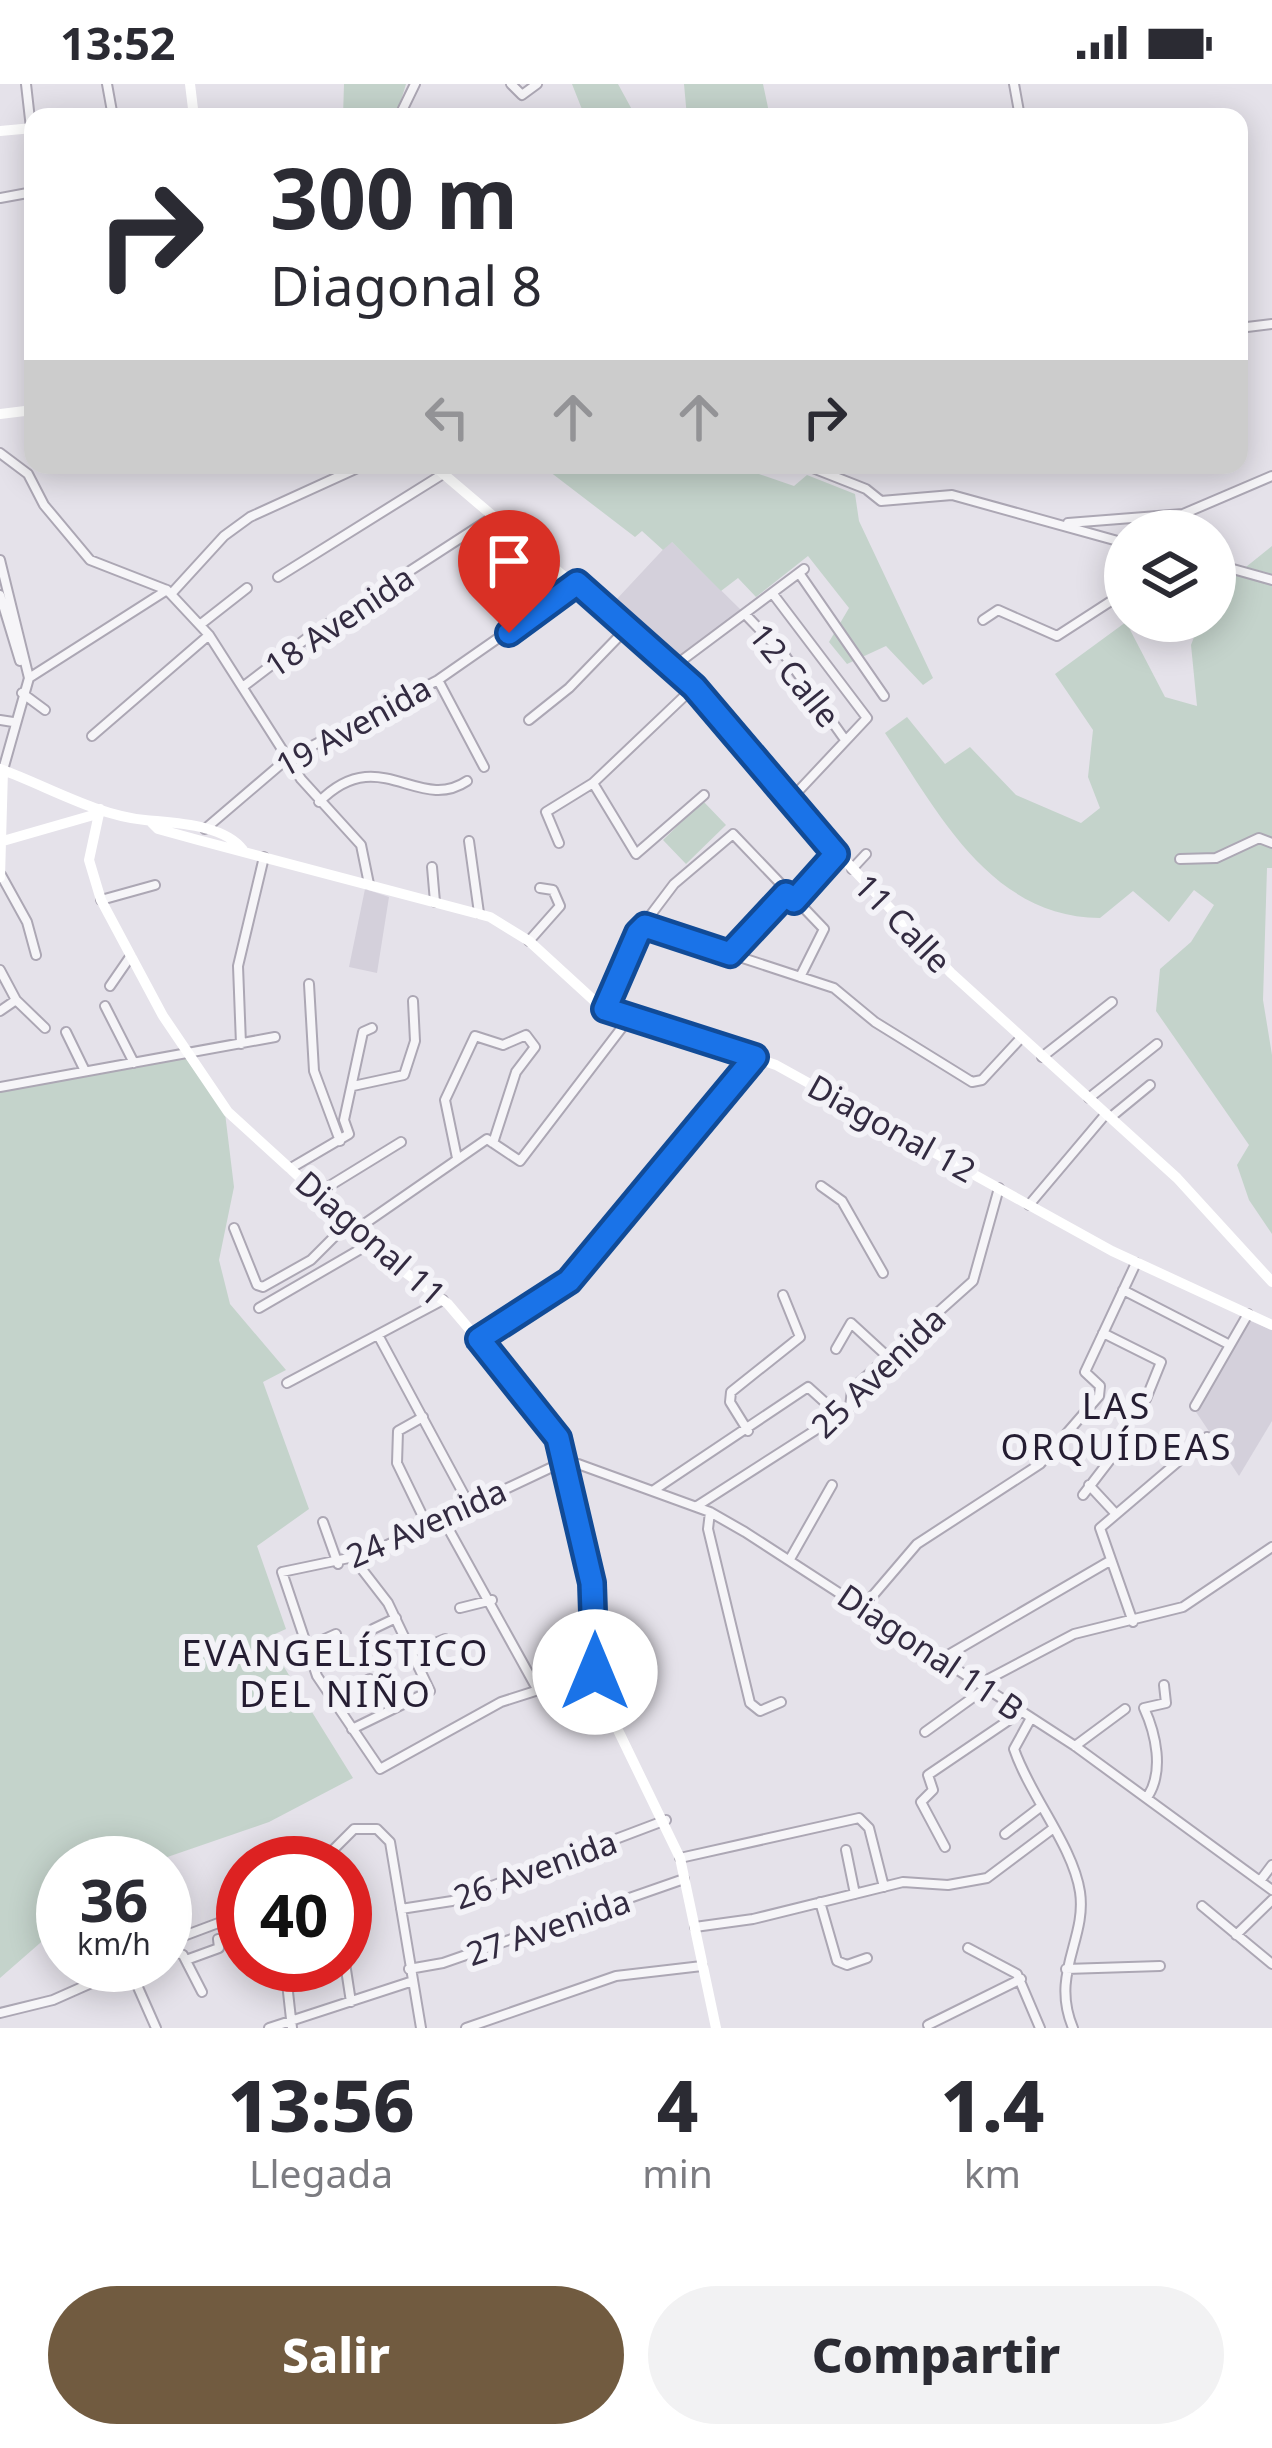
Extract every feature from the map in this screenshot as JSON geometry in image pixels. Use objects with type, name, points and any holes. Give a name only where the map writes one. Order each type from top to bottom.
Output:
[{"type":"street","points":[[511,84],[522,94],[537,84]]},
{"type":"street","points":[[28,474],[44,505],[89,560],[169,592],[209,634],[287,759],[319,802],[361,845],[369,884]]},
{"type":"street","points":[[36,955],[27,922],[0,876],[1,769],[29,678],[169,592],[224,536],[250,517],[344,474]]},
{"type":"street","points":[[278,578],[431,474]]},
{"type":"street","name":"11 Calle","points":[[444,474],[674,667],[851,870],[1020,1039],[1197,1198],[1272,1282]]},
{"type":"street","points":[[828,474],[866,489],[881,501],[952,495],[1104,537]]},
{"type":"street","points":[[1060,523],[1183,514],[1272,476]]},
{"type":"street","name":"18 Avenida","points":[[244,686],[311,635],[493,517]]},
{"type":"street","points":[[0,560],[29,678]]},
{"type":"street","points":[[1236,570],[1272,580]]},
{"type":"street","points":[[674,667],[801,571],[884,696]]},
{"type":"street","name":"19 Avenida","points":[[201,835],[287,759],[438,680],[577,583]]},
{"type":"street","points":[[200,625],[247,588]]},
{"type":"street","points":[[772,594],[867,721],[843,737],[789,801]]},
{"type":"street","points":[[0,595],[29,678]]},
{"type":"street","points":[[983,620],[998,610],[1057,637],[1104,606]]},
{"type":"street","name":"12 Calle","points":[[746,614],[800,674],[843,737]]},
{"type":"street","points":[[529,720],[569,688],[628,627]]},
{"type":"street","points":[[92,736],[209,634]]},
{"type":"street","points":[[438,680],[484,767]]},
{"type":"street","points":[[559,843],[546,812],[593,783],[694,687]]},
{"type":"street","points":[[22,693],[45,710]]},
{"type":"street","points":[[0,720],[13,722]]},
{"type":"street","name":"Diagonal 12","points":[[1,769],[99,812],[150,821],[158,829],[201,835],[265,857],[478,913],[529,941],[605,1009],[755,1057],[838,1096],[1136,1263],[1267,1322]]},
{"type":"street","points":[[319,802],[347,778],[389,776],[401,784],[454,790],[467,781]]},
{"type":"street","points":[[593,783],[636,854],[647,850],[704,794]]},
{"type":"street","points":[[2,841],[99,812]]},
{"type":"street","name":"Diagonal 11","points":[[99,812],[89,866],[101,900],[130,957],[231,1117],[371,1243],[443,1300],[554,1429],[592,1583],[595,1672],[609,1718],[666,1820],[680,1858],[716,2028]]},
{"type":"street","points":[[605,1009],[645,926],[674,884],[733,834],[825,932],[800,976]]},
{"type":"street","points":[[1180,859],[1216,858],[1259,838],[1272,843]]},
{"type":"street","points":[[469,841],[478,913]]},
{"type":"street","points":[[730,954],[836,854]]},
{"type":"street","points":[[851,870],[866,854]]},
{"type":"street","points":[[241,1045],[238,966],[265,857]]},
{"type":"street","points":[[431,867],[435,902]]},
{"type":"street","points":[[101,900],[154,885]]},
{"type":"street","points":[[529,941],[560,906],[553,890],[540,888]]},
{"type":"street","points":[[645,926],[837,990],[875,1022],[976,1083],[1020,1039]]},
{"type":"street","points":[[110,986],[130,957]]},
{"type":"street","points":[[0,970],[16,1000],[45,1028]]},
{"type":"street","points":[[309,984],[314,1071],[340,1141]]},
{"type":"street","points":[[0,1011],[16,1000]]},
{"type":"street","points":[[353,1086],[404,1075],[415,1041],[413,1000]]},
{"type":"street","points":[[1041,1058],[1112,1002]]},
{"type":"street","points":[[105,1006],[134,1063]]},
{"type":"street","points":[[234,1228],[256,1285],[263,1287],[311,1260],[353,1226],[487,1139],[516,1162],[631,1016]]},
{"type":"street","points":[[291,1168],[349,1134],[344,1120],[362,1032],[372,1028]]},
{"type":"street","points":[[65,1032],[86,1071]]},
{"type":"street","points":[[457,1158],[445,1100],[476,1036],[503,1045],[526,1035],[535,1047],[517,1069],[494,1143]]},
{"type":"street","points":[[0,1087],[275,1037]]},
{"type":"street","points":[[1088,1099],[1157,1044]]},
{"type":"street","points":[[479,1339],[569,1281],[755,1057]]},
{"type":"street","points":[[1029,1205],[1107,1116],[1150,1085]]},
{"type":"street","points":[[318,1193],[401,1142]]},
{"type":"street","points":[[821,1186],[842,1201],[883,1273]]},
{"type":"street","name":"25 Avenida","points":[[695,1507],[840,1416],[851,1407],[852,1388],[975,1278],[999,1188]]},
{"type":"street","points":[[259,1308],[371,1243]]},
{"type":"street","points":[[864,1606],[923,1539],[1036,1467],[1101,1392],[1084,1372],[1136,1263]]},
{"type":"street","points":[[1123,1290],[1230,1345]]},
{"type":"street","points":[[748,1431],[730,1402],[731,1392],[800,1337],[783,1295]]},
{"type":"street","points":[[287,1383],[443,1300]]},
{"type":"street","points":[[1267,1322],[1272,1309]]},
{"type":"street","points":[[1195,1406],[1248,1314]]},
{"type":"street","points":[[836,1349],[851,1323],[888,1357]]},
{"type":"street","points":[[1103,1333],[1162,1363],[1146,1399]]},
{"type":"street","points":[[378,1335],[470,1506]]},
{"type":"street","points":[[653,1490],[809,1387],[840,1416]]},
{"type":"street","points":[[423,1417],[398,1431],[396,1460],[428,1527]]},
{"type":"street","points":[[1083,1495],[1129,1435]]},
{"type":"street","points":[[1133,1622],[1108,1562],[1100,1528],[1207,1437]]},
{"type":"street","name":"Diagonal 11 B","points":[[565,1461],[710,1511],[790,1559],[1148,1796],[1272,1890]]},
{"type":"street","name":"24 Avenida","points":[[307,1647],[283,1570],[354,1559],[565,1461]]},
{"type":"street","points":[[1089,1485],[1115,1514]]},
{"type":"street","points":[[790,1559],[832,1486]]},
{"type":"street","points":[[710,1511],[708,1529],[749,1703],[760,1711],[782,1702]]},
{"type":"street","points":[[443,1520],[492,1600],[536,1687]]},
{"type":"street","points":[[323,1522],[338,1564]]},
{"type":"street","points":[[925,1732],[983,1686],[1069,1636],[1192,1603],[1272,1547]]},
{"type":"street","points":[[352,1730],[430,1691],[395,1618],[354,1559]]},
{"type":"street","points":[[943,1658],[1108,1562]]},
{"type":"street","points":[[460,1608],[492,1600]]},
{"type":"street","points":[[374,1629],[395,1618]]},
{"type":"street","points":[[336,1634],[307,1647],[330,1697],[380,1768],[536,1687],[595,1672]]},
{"type":"street","points":[[412,1652],[445,1640]]},
{"type":"street","points":[[330,1697],[370,1679]]},
{"type":"street","points":[[1148,1796],[1158,1776],[1153,1730],[1144,1708],[1167,1702],[1164,1685]]},
{"type":"street","points":[[1075,1746],[1125,1709]]},
{"type":"street","points":[[945,1846],[921,1802],[933,1790],[928,1775],[1021,1712]]},
{"type":"street","points":[[1030,1718],[1013,1745],[1039,1808],[1072,1867],[1080,1897],[1065,1969],[1064,1997],[1072,2028]]},
{"type":"street","points":[[1005,1834],[1039,1808]]},
{"type":"street","points":[[680,1858],[731,1851],[859,1818],[869,1828],[884,1888]]},
{"type":"street","name":"26 Avenida","points":[[401,1910],[452,1901],[666,1820]]},
{"type":"street","points":[[344,1836],[370,1827],[383,1832],[393,1849],[410,1982],[421,2028]]},
{"type":"street","points":[[694,1928],[912,1881],[948,1885],[987,1878],[1051,1830]]},
{"type":"street","points":[[846,1850],[855,1894]]},
{"type":"street","points":[[1260,1881],[1272,1865]]},
{"type":"street","name":"27 Avenida","points":[[409,1969],[443,1963],[686,1878]]},
{"type":"street","points":[[1236,1935],[1272,1900]]},
{"type":"street","points":[[820,1902],[837,1961],[847,1965],[867,1958]]},
{"type":"street","points":[[1202,1906],[1272,1964]]},
{"type":"street","points":[[968,1948],[1021,1979],[1040,2028]]},
{"type":"street","points":[[466,2028],[616,1976],[702,1966]]},
{"type":"street","points":[[1065,1969],[1160,1966]]},
{"type":"street","points":[[192,1972],[202,1992]]},
{"type":"street","points":[[928,2025],[1021,1979]]},
{"type":"street","points":[[269,2028],[291,2025],[410,1982]]},
{"type":"street","points":[[0,2013],[70,1992]]},
{"type":"street","points":[[141,1992],[156,2028]]},
{"type":"street","points":[[288,1992],[291,2025]]},
{"type":"street","points":[[349,1992],[351,2002]]},
{"type":"shaded area","points":[[344,84],[406,84],[399,108],[343,108]]},
{"type":"shaded area","points":[[572,84],[618,84],[631,108],[581,108]]},
{"type":"shaded area","points":[[684,84],[763,84],[768,108],[686,108]]},
{"type":"shaded area","points":[[553,474],[759,474],[794,486],[807,475],[855,494],[859,521],[933,678],[923,685],[886,646],[847,664],[829,642],[849,608],[808,556],[756,597],[738,578],[721,591],[672,542],[663,550],[642,531],[635,537]]},
{"type":"shaded area","points":[[671,541],[741,610],[679,657],[615,601]]},
{"type":"shaded area","points":[[1272,546],[1272,868],[1267,868],[1263,1000],[1272,1055],[1272,1234],[1249,1200],[1237,1165],[1249,1145],[1156,1011],[1160,969],[1191,942],[1214,905],[1194,890],[1169,922],[1133,891],[1100,918],[1061,913],[1027,900],[971,855],[885,733],[907,717],[945,764],[970,747],[1016,795],[1081,823],[1100,808],[1088,777],[1093,730],[1055,674],[1104,638],[1104,642],[1136,642],[1165,697],[1197,706],[1191,645],[1236,642],[1236,575]]},
{"type":"shaded area","points":[[703,801],[726,825],[686,864],[663,840]]},
{"type":"shaded area","points":[[365,889],[389,897],[377,973],[349,967]]},
{"type":"shaded area","points":[[184,1056],[225,1113],[234,1187],[219,1260],[230,1304],[286,1370],[263,1382],[309,1509],[257,1546],[286,1629],[266,1638],[353,1778],[269,1822],[216,1836],[216,1840],[192,1849],[192,1836],[36,1836],[36,1947],[0,1978],[0,1090]]},
{"type":"shaded area","points":[[1248,1320],[1272,1330],[1272,1421],[1239,1476],[1196,1412]]},
{"type":"district","name":"LAS ORQUÍDEAS","points":[[1117,1426]]},
{"type":"district","name":"EVANGELÍSTICO DEL NIÑO","points":[[336,1672]]},
{"type":"route","points":[[509,633],[577,583],[694,687],[836,854],[794,901],[786,894],[730,954],[645,926],[638,933],[605,1009],[755,1057],[569,1281],[479,1339],[558,1438],[592,1583],[595,1672]]}]
